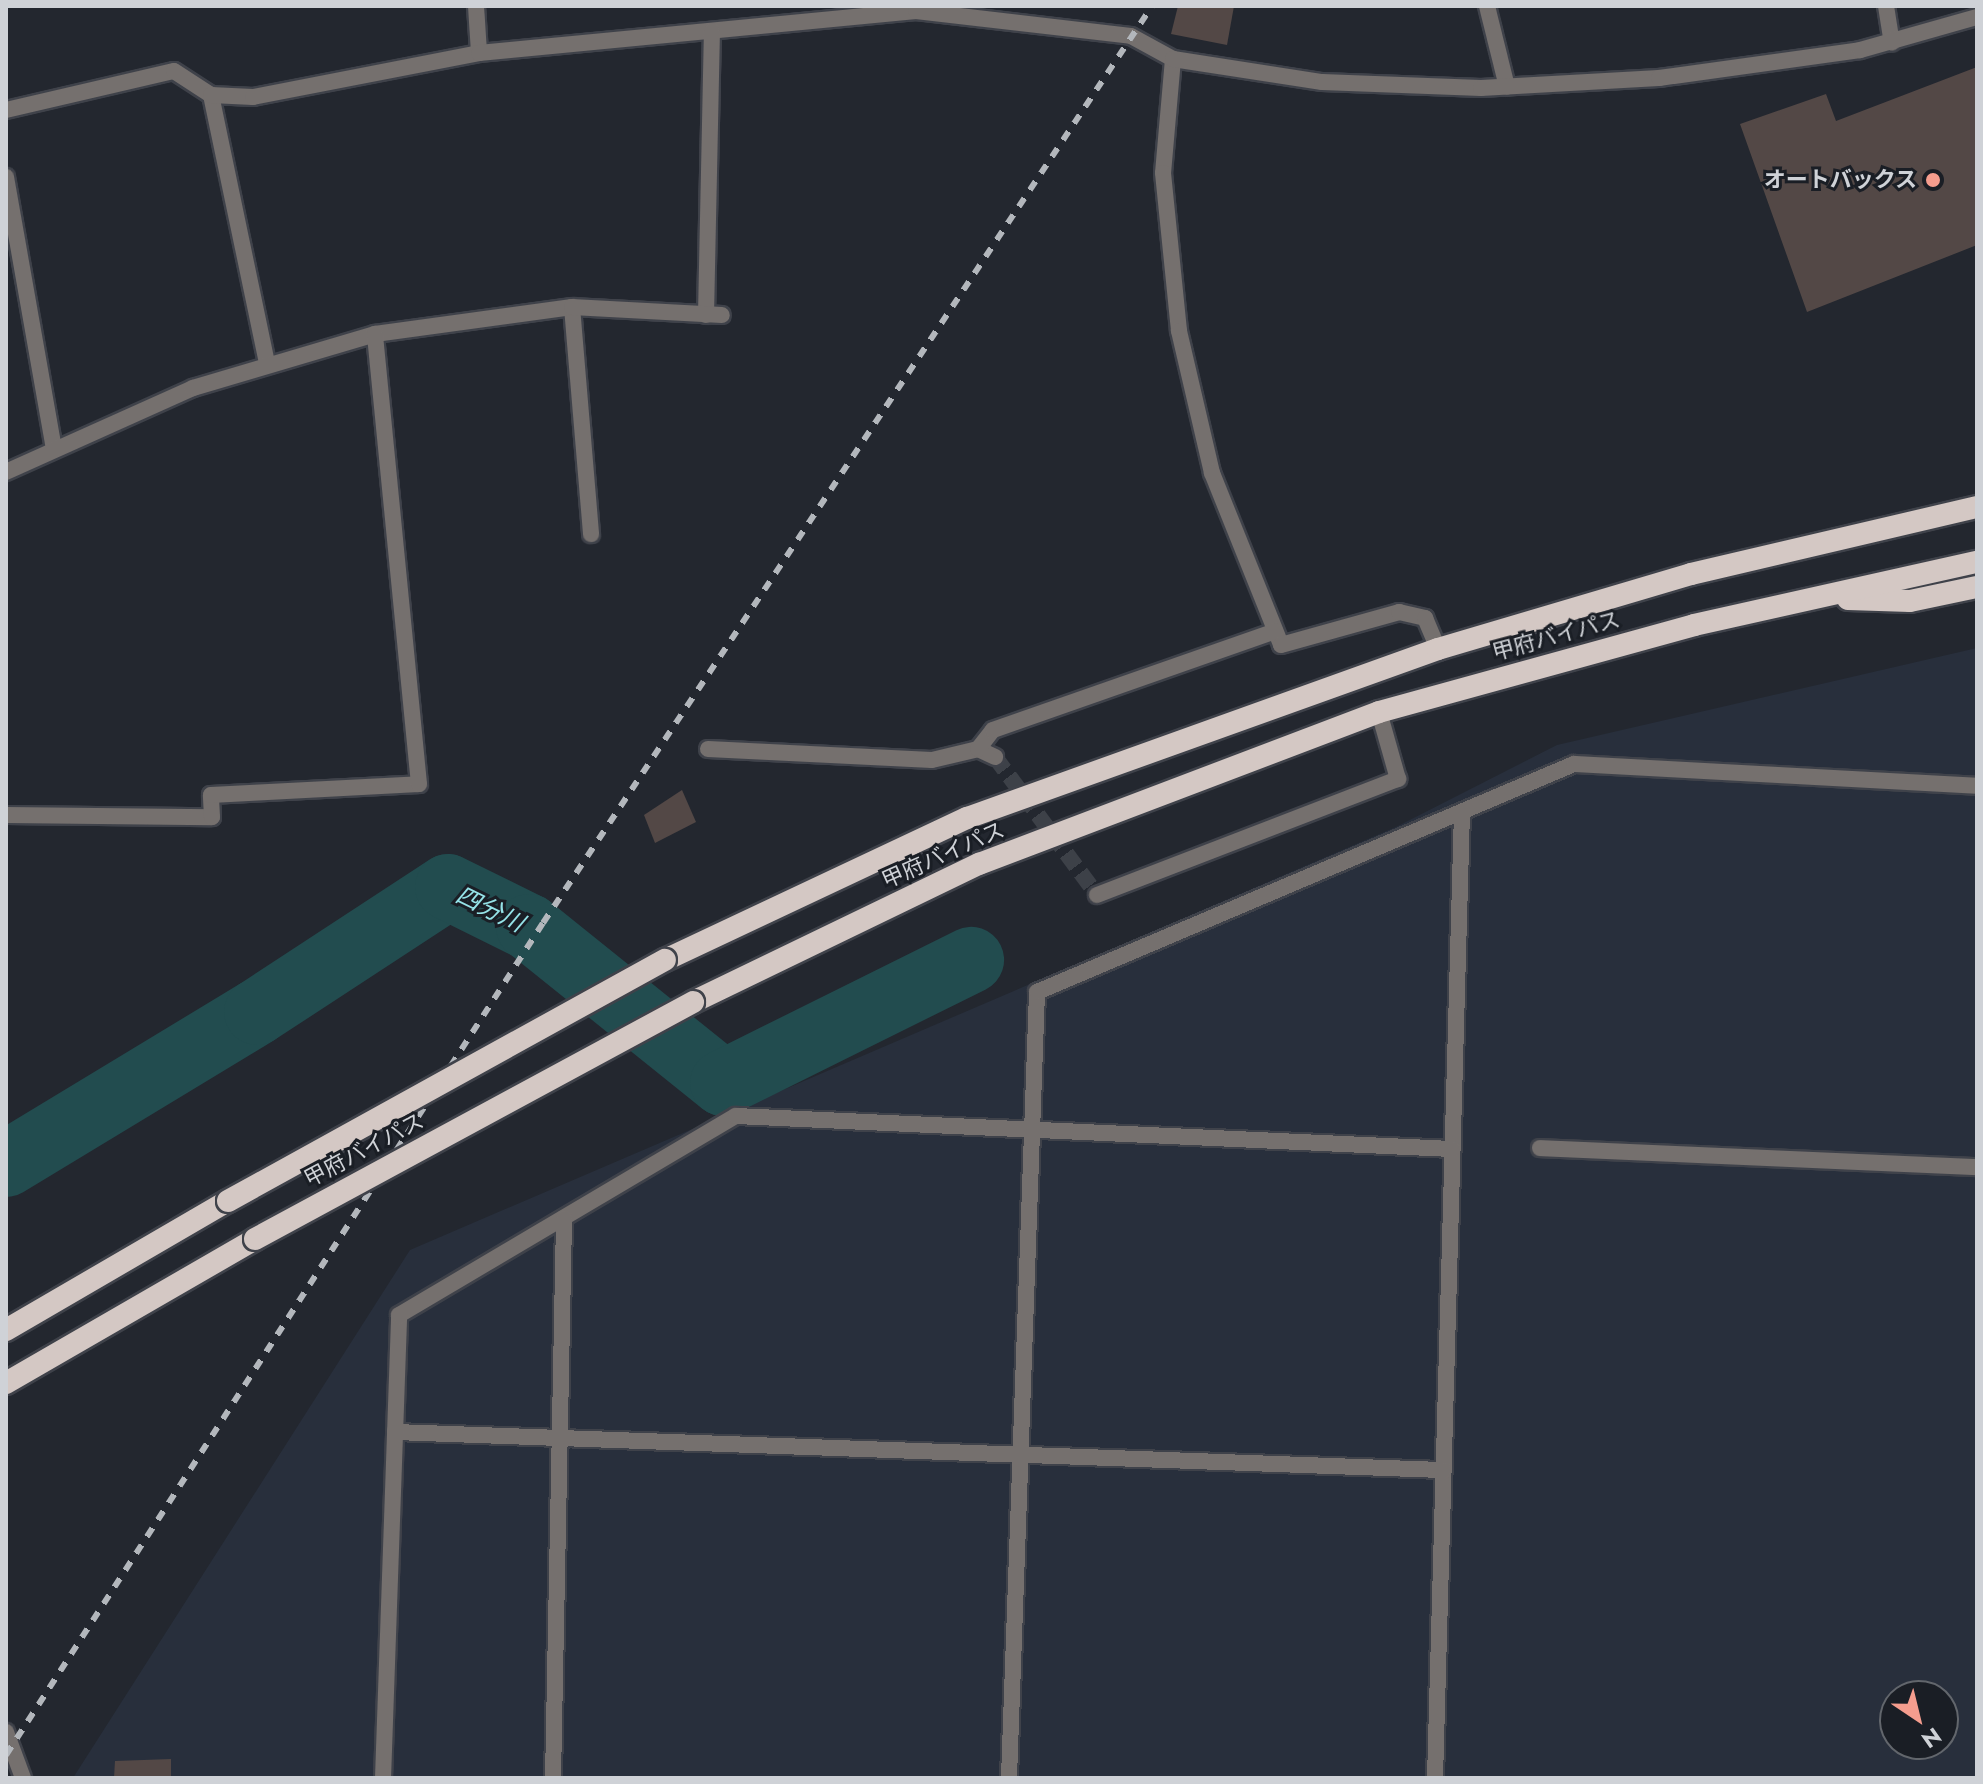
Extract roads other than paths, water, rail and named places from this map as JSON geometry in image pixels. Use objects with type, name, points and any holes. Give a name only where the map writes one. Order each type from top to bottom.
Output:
[{"type":"highway","name":"甲府バイパス","points":[[6,1330],[228,1201],[665,960],[967,818],[1438,649],[1691,574],[1977,507]]},
{"type":"highway","name":"甲府バイパス","points":[[6,1383],[255,1239],[693,1002],[979,864],[1379,712],[1694,625],[1977,562]]},
{"type":"highway","points":[[1816,598],[1910,601],[1977,587]]},
{"type":"street","points":[[476,6],[479,53]]},
{"type":"street","points":[[1487,6],[1507,87]]},
{"type":"street","points":[[1886,6],[1892,43]]},
{"type":"street","points":[[6,110],[174,71],[211,95],[253,97],[479,53],[916,11],[956,10],[1131,36],[1173,59],[1322,82],[1507,87],[1659,78],[1892,43],[1977,17]]},
{"type":"street","points":[[6,472],[54,448],[267,363],[375,334],[572,307],[714,315],[712,31]]},
{"type":"street","points":[[1173,59],[1163,173],[1179,331],[1212,473],[1281,645],[1399,612],[1425,618],[1438,649]]},
{"type":"street","points":[[211,95],[267,363]]},
{"type":"street","points":[[6,177],[54,448]]},
{"type":"street","points":[[572,307],[591,534]]},
{"type":"street","points":[[6,815],[212,817],[211,795],[419,784],[375,334]]},
{"type":"street","points":[[708,749],[932,760],[978,749],[993,730],[1275,631]]},
{"type":"street","points":[[1097,895],[1398,779],[1379,712]]},
{"type":"street","points":[[978,749],[995,757]]},
{"type":"street","points":[[1009,1778],[1037,992],[1574,764],[1977,786]]},
{"type":"street","points":[[1435,1778],[1462,812]]},
{"type":"street","points":[[383,1778],[399,1315],[736,1116],[1032,1127],[1452,1149]]},
{"type":"street","points":[[1540,1148],[1977,1167]]},
{"type":"street","points":[[553,1778],[564,1218]]},
{"type":"street","points":[[395,1432],[1443,1470]]},
{"type":"street","points":[[6,1732],[23,1778]]},
{"type":"waterway","name":"四分川","points":[[6,1164],[257,1012],[448,887],[529,927],[723,1083],[971,960]]},
{"type":"tunnel","points":[[995,757],[1097,895]]},
{"type":"railway","points":[[6,1755],[543,923],[1152,6]]},
{"type":"place","name":"オートバックス","points":[[1933,180]]}]
